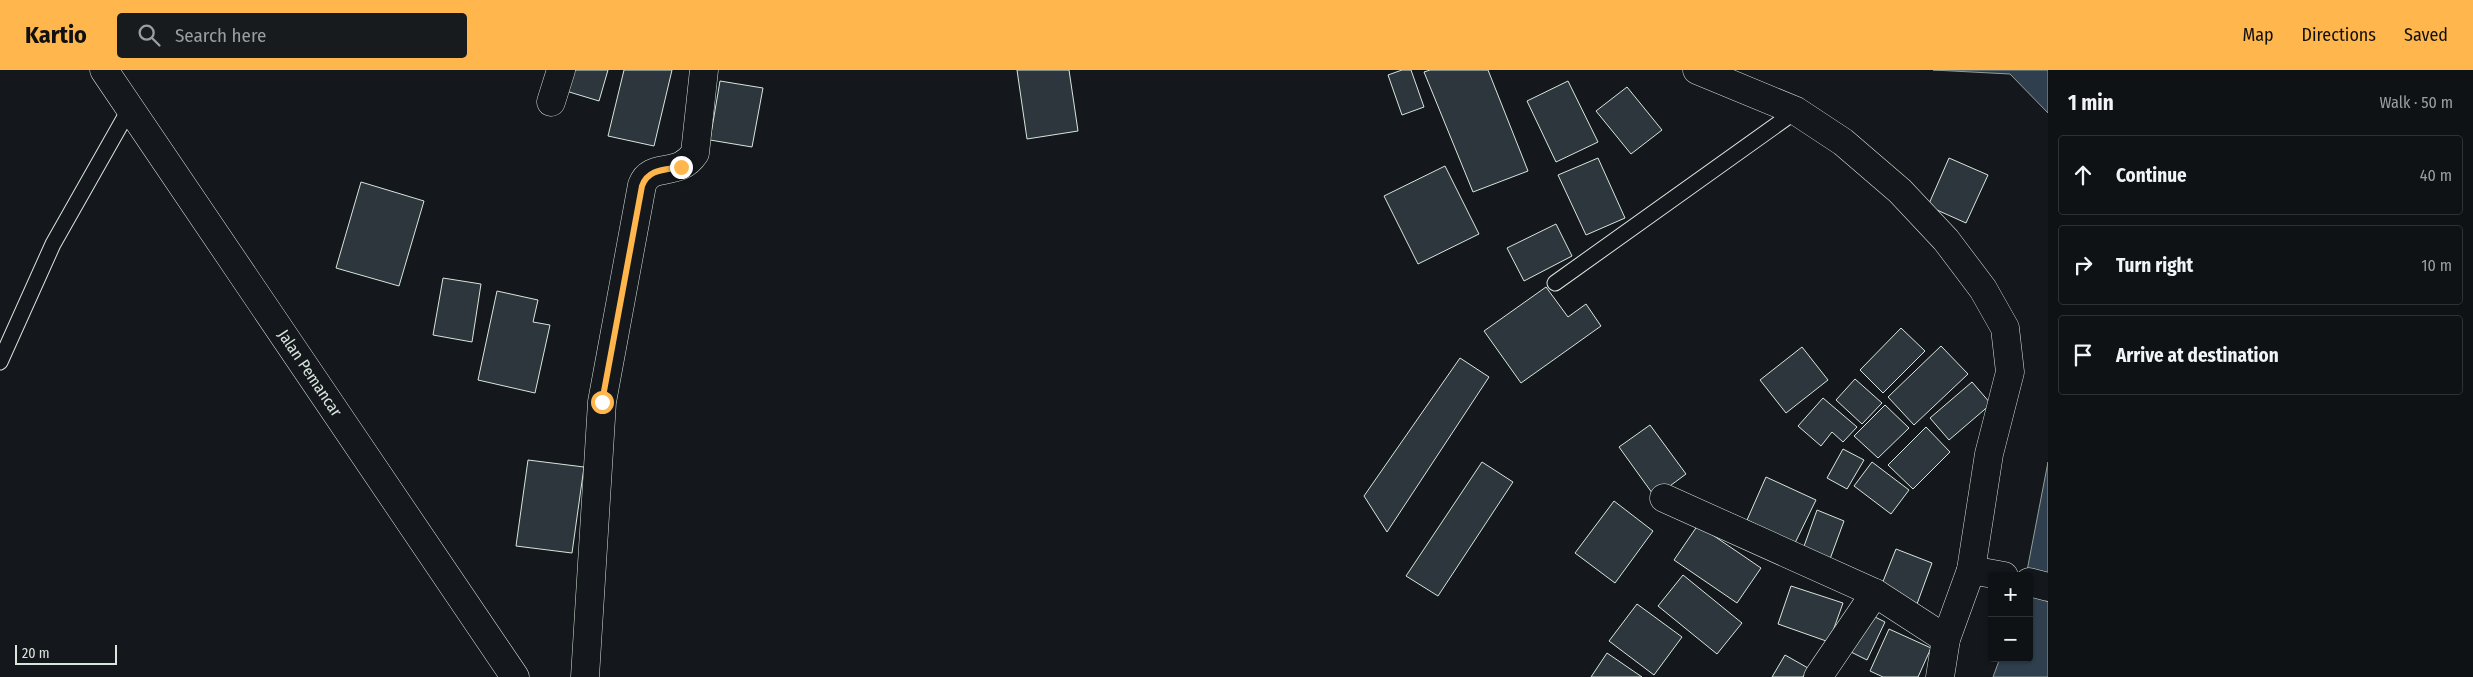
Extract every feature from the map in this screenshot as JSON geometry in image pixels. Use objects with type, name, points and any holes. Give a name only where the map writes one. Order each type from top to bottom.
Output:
[{"type":"street","name":"Jalan Pemancar","points":[[104,70],[515,677]]},
{"type":"street","points":[[551,102],[561,70]]},
{"type":"street","points":[[586,677],[601,409],[640,195],[645,177],[653,172],[681,167],[690,161],[695,153],[704,70]]},
{"type":"street","points":[[1697,70],[1716,76],[1796,111],[1842,142],[1900,191],[1946,240],[1983,289],[2005,328],[2010,372],[1989,454],[1971,570],[1946,639],[1940,677]]},
{"type":"street","points":[[1664,498],[1875,594],[1946,639]]},
{"type":"street","points":[[1971,570],[1988,573]]},
{"type":"street","points":[[2033,583],[2048,587]]},
{"type":"street","points":[[1818,677],[1875,594]]},
{"type":"lane","points":[[0,362],[53,244],[130,108]]},
{"type":"lane","points":[[1555,283],[1796,111]]},
{"type":"water","points":[[1933,70],[2048,70],[2048,113],[2010,74]]},
{"type":"water","points":[[2048,462],[2048,677],[1993,677],[1999,662],[2033,662],[2033,572],[2027,572]]},
{"type":"building","points":[[572,70],[608,70],[599,101],[566,91]]},
{"type":"building","points":[[624,70],[672,70],[654,146],[608,136]]},
{"type":"building","points":[[1017,70],[1069,70],[1078,131],[1027,139]]},
{"type":"building","points":[[1402,70],[1411,70],[1424,107],[1402,115],[1388,75]]},
{"type":"building","points":[[1430,70],[1488,70],[1528,171],[1473,192],[1424,72]]},
{"type":"building","points":[[720,81],[763,88],[752,147],[710,140]]},
{"type":"building","points":[[1568,81],[1598,142],[1556,162],[1527,101]]},
{"type":"building","points":[[1627,87],[1662,130],[1631,154],[1596,111]]},
{"type":"building","points":[[1598,158],[1625,218],[1586,235],[1558,175]]},
{"type":"building","points":[[1949,158],[1988,175],[1966,223],[1928,206]]},
{"type":"building","points":[[1445,166],[1479,234],[1418,264],[1384,196]]},
{"type":"building","points":[[361,182],[424,201],[399,286],[336,268]]},
{"type":"building","points":[[1556,224],[1572,256],[1524,281],[1507,248]]},
{"type":"building","points":[[443,278],[481,284],[472,342],[433,335]]},
{"type":"building","points":[[1546,287],[1568,317],[1586,304],[1601,326],[1521,383],[1484,331]]},
{"type":"building","points":[[497,291],[538,300],[533,322],[550,325],[535,393],[478,380]]},
{"type":"building","points":[[1901,328],[1925,351],[1883,393],[1860,370]]},
{"type":"building","points":[[1941,346],[1968,374],[1914,425],[1888,397]]},
{"type":"building","points":[[1802,347],[1828,380],[1786,413],[1760,380]]},
{"type":"building","points":[[1460,358],[1489,377],[1387,532],[1364,496]]},
{"type":"building","points":[[1855,379],[1882,403],[1862,424],[1836,400]]},
{"type":"building","points":[[1972,382],[1991,404],[1949,440],[1930,418]]},
{"type":"building","points":[[1823,398],[1857,427],[1843,442],[1832,432],[1821,446],[1798,426]]},
{"type":"building","points":[[1885,405],[1909,428],[1878,458],[1854,436]]},
{"type":"building","points":[[1650,425],[1686,474],[1655,497],[1619,447]]},
{"type":"building","points":[[1926,427],[1950,452],[1913,489],[1888,465]]},
{"type":"building","points":[[1843,449],[1864,460],[1847,489],[1827,478]]},
{"type":"building","points":[[528,460],[584,467],[572,553],[516,546]]},
{"type":"building","points":[[1482,462],[1513,482],[1438,596],[1406,576]]},
{"type":"building","points":[[1872,462],[1909,490],[1891,514],[1854,486]]},
{"type":"building","points":[[1766,477],[1816,500],[1795,543],[1747,520]]},
{"type":"building","points":[[1614,501],[1653,531],[1615,583],[1575,553]]},
{"type":"building","points":[[1817,510],[1844,521],[1830,559],[1803,549]]},
{"type":"building","points":[[1698,525],[1761,568],[1737,603],[1674,560]]},
{"type":"building","points":[[1896,549],[1932,563],[1917,604],[1880,589]]},
{"type":"building","points":[[1683,575],[1742,623],[1717,654],[1658,606]]},
{"type":"building","points":[[1791,586],[1843,603],[1829,642],[1778,624]]},
{"type":"building","points":[[1637,604],[1682,637],[1654,675],[1609,641]]},
{"type":"building","points":[[1865,612],[1885,622],[1867,660],[1847,650]]},
{"type":"building","points":[[1889,629],[1931,648],[1918,677],[1883,677],[1870,671]]},
{"type":"building","points":[[1607,653],[1642,677],[1591,677]]},
{"type":"building","points":[[1785,655],[1808,668],[1803,677],[1772,677]]},
{"type":"route","points":[[602,402],[604,383],[645,177],[653,172],[681,167]]}]
